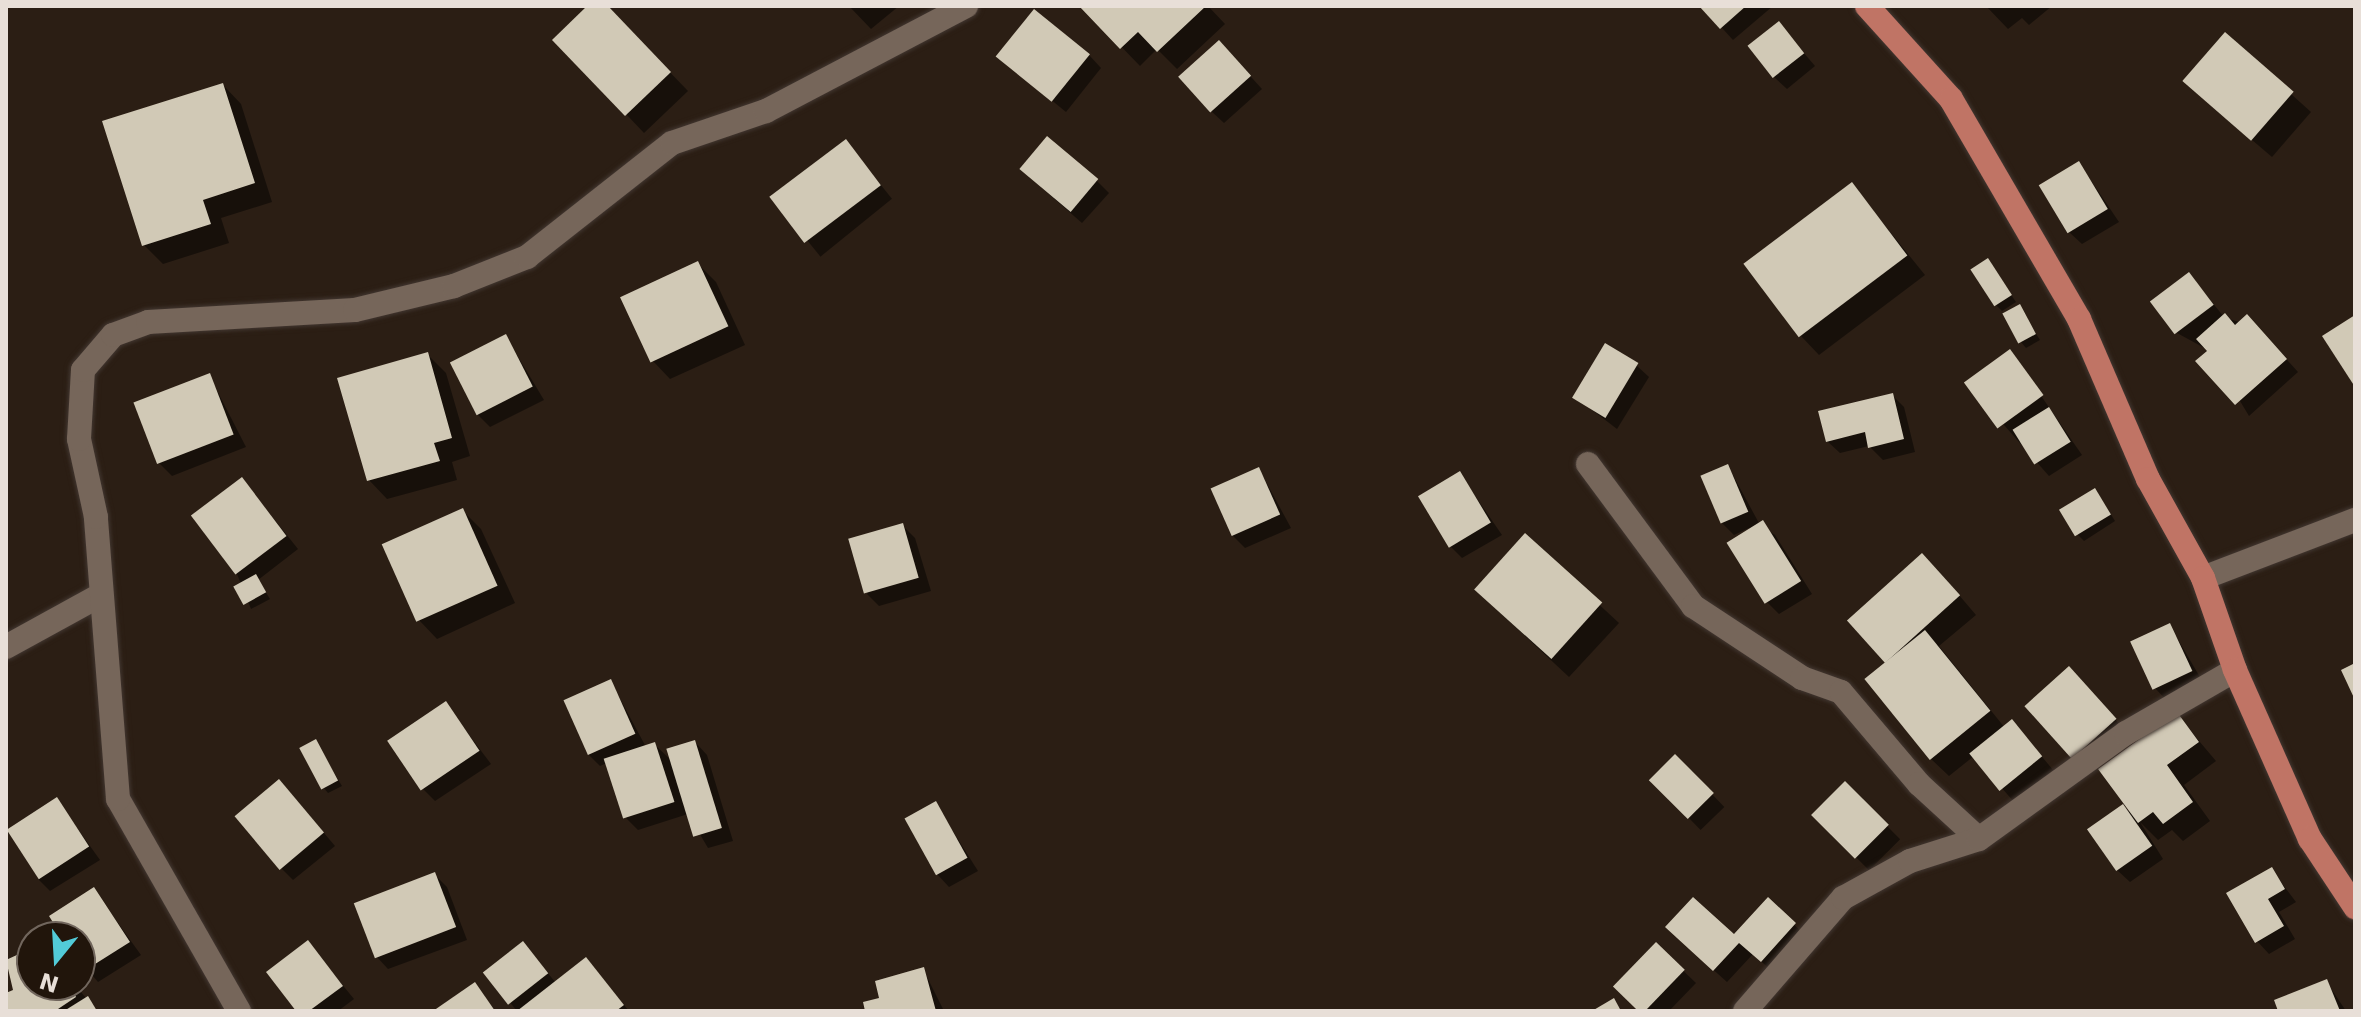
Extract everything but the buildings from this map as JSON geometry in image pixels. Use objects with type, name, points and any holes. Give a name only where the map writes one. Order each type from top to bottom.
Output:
[{"type":"main road","points":[[1867,6],[1951,99],[2011,193],[2203,578],[2235,670],[2310,839],[2355,907]]},
{"type":"street","points":[[239,1011],[118,799],[114,700],[97,597],[96,517],[79,439],[83,370],[113,335],[148,322],[355,310],[454,286],[527,257],[672,143],[766,111],[966,6]]},
{"type":"street","points":[[1588,464],[1693,606],[1802,678],[1841,692],[1919,784],[1979,839]]},
{"type":"street","points":[[2203,578],[2355,520]]},
{"type":"street","points":[[6,647],[97,597]]},
{"type":"street","points":[[1745,1011],[1843,898],[1910,861],[1979,839],[2126,733],[2235,670]]}]
